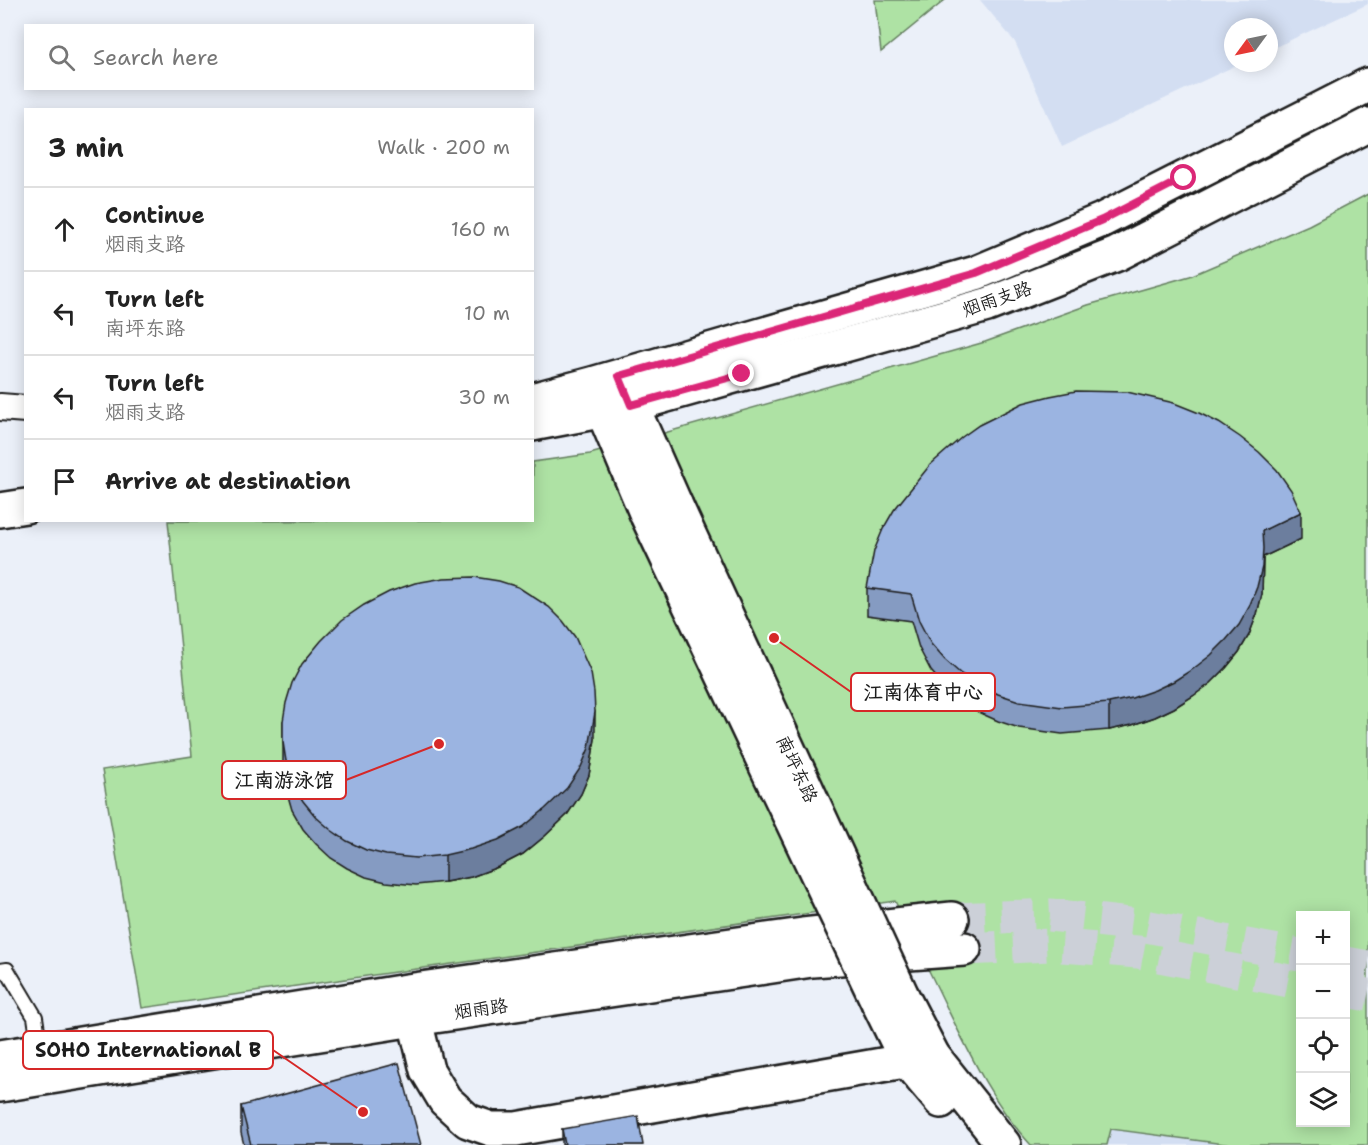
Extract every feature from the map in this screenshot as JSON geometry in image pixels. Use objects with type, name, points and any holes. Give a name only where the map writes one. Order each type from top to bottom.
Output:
[{"type":"main road","name":"烟雨支路","points":[[611,394],[976,273],[1102,220],[1368,85]]},
{"type":"main road","name":"烟雨支路","points":[[611,394],[987,305],[1117,254],[1368,125]]},
{"type":"main road","points":[[534,400],[611,394]]},
{"type":"main road","points":[[534,423],[611,394]]},
{"type":"main road","name":"南坪东路","points":[[611,394],[662,511],[890,999],[920,1059],[978,1145]]},
{"type":"main road","points":[[0,490],[24,486]]},
{"type":"main road","points":[[0,510],[24,506]]},
{"type":"main road","name":"烟雨路","points":[[0,1085],[410,1005],[803,935],[952,919]]},
{"type":"main road","name":"烟雨路","points":[[0,1057],[40,1050],[410,1005],[812,960],[964,950]]},
{"type":"main road","points":[[410,1005],[427,1070],[445,1100],[468,1121],[491,1129],[516,1129],[920,1059]]},
{"type":"main road","name":"南坪东路","points":[[920,1059],[1004,1145]]},
{"type":"street","points":[[0,407],[24,409]]},
{"type":"lane","points":[[0,971],[7,970],[35,1017],[40,1050]]},
{"type":"shaded area","points":[[980,0],[1368,0],[1368,4],[1278,46],[1278,18],[1224,18],[1224,71],[1062,147],[1015,42]]},
{"type":"shaded area","points":[[1110,1129],[1232,1145],[1107,1145]]},
{"type":"green space","points":[[875,0],[945,0],[881,52]]},
{"type":"green space","points":[[1368,194],[1368,1145],[1232,1145],[1111,1129],[1107,1145],[1031,1145],[1006,1114],[984,1080],[895,901],[142,1008],[102,770],[192,756],[168,522],[534,522],[534,462],[590,454],[985,342],[1088,305],[1190,276],[1309,225]]},
{"type":"building","points":[[1076,391],[1127,392],[1174,403],[1219,423],[1259,452],[1277,470],[1291,490],[1301,512],[1262,531],[1262,567],[1249,607],[1239,625],[1211,655],[1174,681],[1155,690],[1109,703],[1062,707],[1019,701],[998,694],[961,674],[931,644],[919,621],[911,594],[867,588],[874,551],[883,529],[894,510],[930,465],[979,425],[1023,403]]},
{"type":"building","points":[[474,577],[518,587],[549,607],[575,637],[591,673],[594,692],[595,712],[589,748],[581,767],[567,788],[523,827],[498,840],[445,855],[416,858],[366,850],[347,841],[316,817],[292,783],[283,742],[283,721],[292,683],[302,664],[321,641],[342,620],[364,605],[389,592],[415,583],[444,578]]},
{"type":"building","points":[[399,1063],[421,1145],[251,1145],[241,1106]]},
{"type":"building","points":[[638,1116],[643,1145],[565,1145],[562,1129]]},
{"type":"tunnel","points":[[952,919],[1050,915],[1140,925],[1296,954]]},
{"type":"tunnel","points":[[964,949],[1049,945],[1138,952],[1296,982]]},
{"type":"tunnel","points":[[1350,964],[1368,967]]},
{"type":"tunnel","points":[[1350,992],[1368,995]]},
{"type":"place","name":"江南体育中心","points":[[774,638]]},
{"type":"place","name":"江南游泳馆","points":[[439,744]]},
{"type":"place","name":"SOHO International B","points":[[363,1112]]},
{"type":"route","points":[[742,374],[631,405],[619,376],[976,273],[1102,220],[1184,178]]}]
